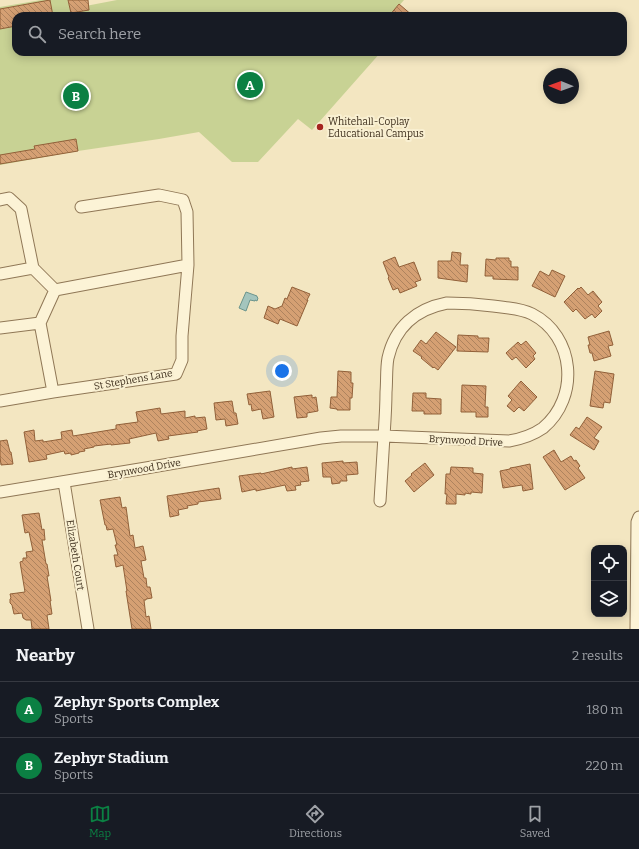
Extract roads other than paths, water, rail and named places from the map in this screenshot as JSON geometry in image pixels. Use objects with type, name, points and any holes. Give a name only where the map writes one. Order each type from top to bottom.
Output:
[{"type":"street","name":"St Stephens Lane","points":[[0,400],[176,374],[182,360],[182,336],[188,265],[187,212],[183,200],[159,195],[81,207]]},
{"type":"street","points":[[0,200],[9,198],[21,209],[34,268],[55,290]]},
{"type":"street","points":[[55,290],[188,265]]},
{"type":"street","points":[[0,274],[34,268]]},
{"type":"street","points":[[53,392],[40,322],[55,290]]},
{"type":"street","name":"Brynwood Drive","points":[[0,492],[321,438],[341,436],[384,436],[509,441],[520,439],[543,428],[552,418],[563,400],[567,386],[567,361],[563,348],[554,332],[532,314],[518,309],[459,303],[447,303],[425,309],[404,325],[397,334],[391,346],[387,360],[384,436],[380,501]]},
{"type":"street","points":[[0,328],[40,322]]},
{"type":"street","name":"Elizabeth Court","points":[[64,482],[88,629]]},
{"type":"street","points":[[636,629],[639,516]]},
{"type":"water","points":[[246,292],[257,296],[258,298],[257,301],[250,300],[246,311],[239,308]]},
{"type":"place","name":"Zephyr Sports Complex","points":[[250,85]]},
{"type":"place","name":"Zephyr Stadium","points":[[76,96]]},
{"type":"place","name":"Whitehall-Coplay Educational Campus","points":[[320,127]]}]
